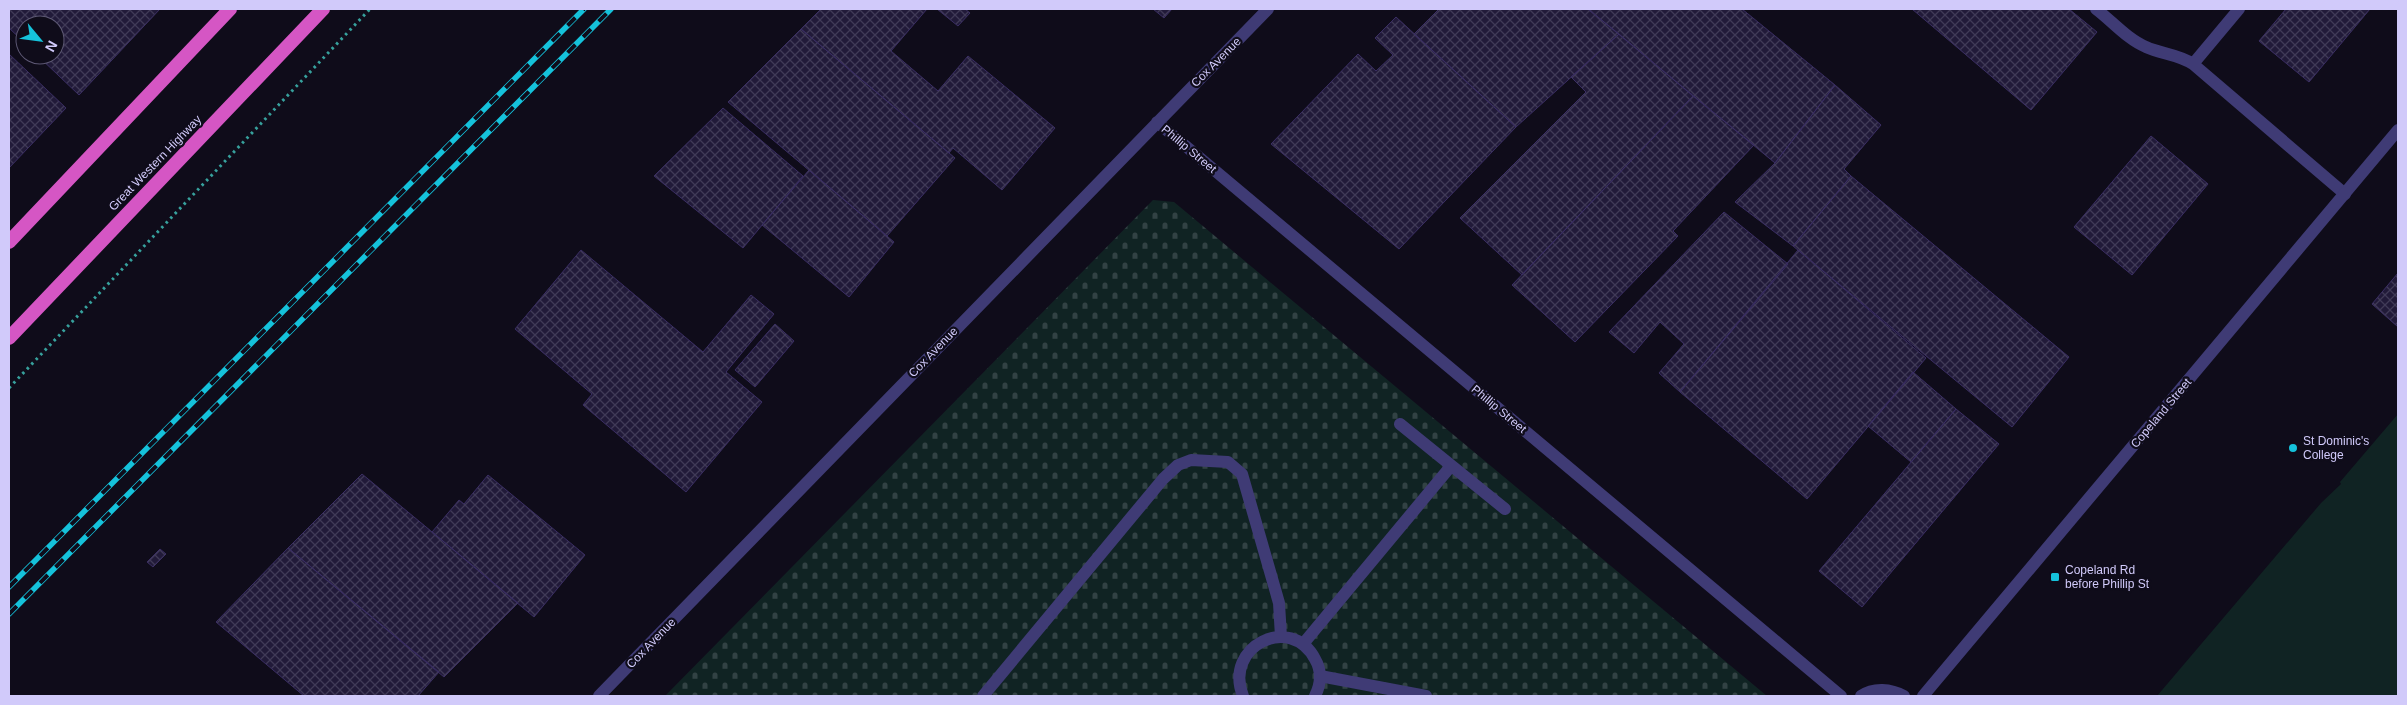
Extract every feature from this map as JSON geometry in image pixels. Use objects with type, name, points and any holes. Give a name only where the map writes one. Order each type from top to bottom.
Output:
[{"type":"highway","points":[[9,242],[230,9]]},
{"type":"highway","name":"Great Western Highway","points":[[9,338],[323,9]]},
{"type":"street","name":"Cox Avenue","points":[[599,696],[1268,9]]},
{"type":"street","points":[[2096,9],[2147,48],[2181,56],[2193,64],[2344,194]]},
{"type":"street","points":[[2193,64],[2239,9]]},
{"type":"street","name":"Phillip Street","points":[[1157,122],[1841,696]]},
{"type":"street","name":"Copeland Street","points":[[1922,696],[2398,130]]},
{"type":"street","points":[[1400,424],[1505,509]]},
{"type":"street","points":[[983,696],[1163,479],[1178,465],[1191,460],[1228,462],[1242,474],[1279,604],[1280,637]]},
{"type":"street","points":[[1303,644],[1451,466]]},
{"type":"street","points":[[1243,696],[1239,682],[1240,668],[1245,656],[1255,646],[1267,639],[1280,637],[1303,644],[1312,653],[1320,676],[1316,696]]},
{"type":"street","points":[[1320,676],[1426,696]]},
{"type":"street","points":[[1861,696],[1878,690],[1891,691],[1904,696]]},
{"type":"path","points":[[9,388],[370,9]]},
{"type":"green space","points":[[1153,200],[1174,202],[1767,696],[665,696]]},
{"type":"green space","points":[[2398,414],[2398,696],[2157,696],[2321,503],[2341,484],[2340,482]]},
{"type":"building","points":[[9,9],[160,9],[79,95],[48,65],[65,65],[65,15],[15,15],[15,34],[9,28]]},
{"type":"building","points":[[821,9],[927,9],[891,51],[938,91],[968,56],[1055,128],[1002,190],[953,148],[949,153],[801,29]]},
{"type":"building","points":[[937,9],[965,9],[970,13],[958,26]]},
{"type":"building","points":[[1153,9],[1172,9],[1164,18]]},
{"type":"building","points":[[1439,9],[1588,9],[1619,34],[1516,127],[1414,34]]},
{"type":"building","points":[[1588,9],[1742,9],[1835,85],[1775,163]]},
{"type":"building","points":[[1912,9],[2069,9],[2097,32],[2031,110]]},
{"type":"building","points":[[2286,9],[2370,9],[2309,82],[2259,41]]},
{"type":"building","points":[[1396,17],[1516,127],[1399,249],[1271,144],[1358,54],[1376,71],[1393,55],[1375,38]]},
{"type":"building","points":[[801,29],[955,158],[887,236],[728,102]]},
{"type":"building","points":[[1619,34],[1693,96],[1522,275],[1460,218],[1586,92],[1571,77]]},
{"type":"building","points":[[9,54],[15,60],[15,65],[21,65],[66,108],[9,168]]},
{"type":"building","points":[[1835,85],[1881,125],[1844,169],[1851,176],[1793,246],[1735,202],[1775,163]]},
{"type":"building","points":[[1693,96],[1754,145],[1673,231],[1678,236],[1575,342],[1512,285]]},
{"type":"building","points":[[723,108],[803,176],[743,248],[654,176]]},
{"type":"building","points":[[2151,136],[2208,184],[2132,275],[2074,227]]},
{"type":"building","points":[[809,170],[894,242],[849,297],[762,225]]},
{"type":"building","points":[[1851,176],[2069,357],[2012,427],[1793,246]]},
{"type":"building","points":[[1724,212],[1788,264],[1680,392],[1659,373],[1684,344],[1660,322],[1634,353],[1609,332]]},
{"type":"building","points":[[581,250],[703,352],[751,295],[774,314],[726,372],[762,402],[686,492],[583,405],[592,394],[515,329]]},
{"type":"building","points":[[1798,250],[1926,358],[1807,499],[1680,392]]},
{"type":"building","points":[[2398,273],[2398,327],[2372,304]]},
{"type":"building","points":[[775,324],[794,341],[755,387],[735,370]]},
{"type":"building","points":[[1913,372],[1956,409],[1911,462],[1868,426]]},
{"type":"building","points":[[1956,409],[1999,444],[1862,607],[1819,571]]},
{"type":"building","points":[[362,474],[518,603],[444,677],[288,548]]},
{"type":"building","points":[[488,475],[585,555],[534,617],[432,532],[459,500],[464,504]]},
{"type":"building","points":[[288,548],[439,672],[418,696],[304,696],[216,622]]},
{"type":"building","points":[[160,549],[166,554],[153,567],[147,562]]},
{"type":"railway","points":[[9,587],[584,9]]},
{"type":"railway","points":[[9,614],[611,9]]},
{"type":"place","name":"St Dominic's College","points":[[2293,448]]},
{"type":"place","name":"Copeland Rd before Phillip St","points":[[2055,577]]}]
